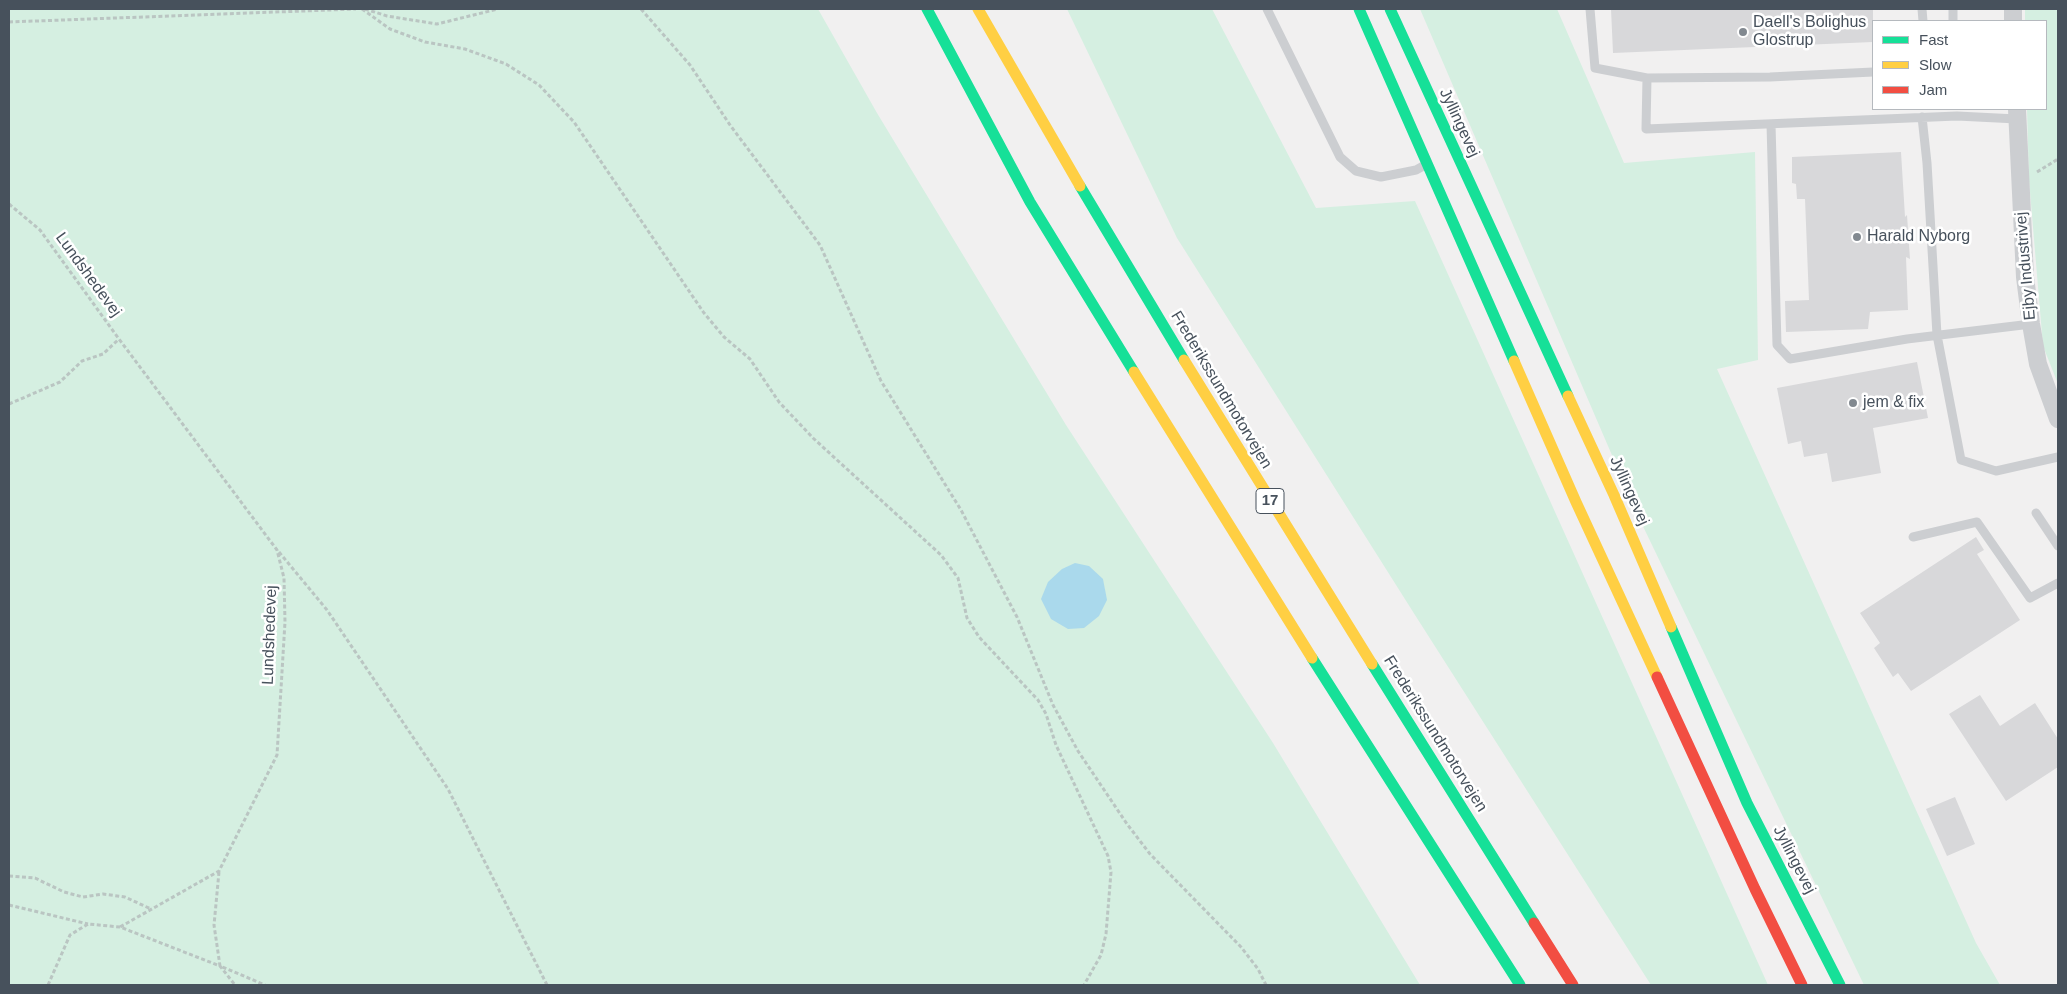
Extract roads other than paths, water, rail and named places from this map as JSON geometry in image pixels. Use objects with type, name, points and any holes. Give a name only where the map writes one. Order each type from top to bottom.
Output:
[{"type":"main road","points":[[927,9],[1030,202],[1232,532],[1520,985]]},
{"type":"main road","name":"Frederikssundmotorvejen","points":[[978,9],[1090,204],[1261,488],[1573,985]]},
{"type":"main road","points":[[1359,9],[1576,502],[1755,889],[1802,985]]},
{"type":"main road","name":"Jyllingevej","points":[[1390,9],[1614,495],[1747,802],[1840,985]]},
{"type":"street","name":"Ejby Industrivej","points":[[2017,114],[2030,324],[2038,364],[2058,420]]},
{"type":"lane","points":[[1267,9],[1340,156],[1356,172],[1381,177],[1416,170],[1427,164]]},
{"type":"lane","points":[[1590,9],[1595,68],[1647,78],[1770,77],[1872,72]]},
{"type":"lane","points":[[1647,78],[1646,129],[1922,117],[1957,112],[2017,114]]},
{"type":"lane","points":[[1922,117],[1927,163],[1937,336],[1961,460],[1996,471],[2058,457]]},
{"type":"lane","points":[[1772,124],[1777,345],[1790,359],[1937,336],[2030,324]]},
{"type":"lane","points":[[2036,513],[2058,546]]},
{"type":"lane","points":[[1913,537],[1976,522],[2030,598],[2058,583]]},
{"type":"water","points":[[1075,563],[1089,566],[1103,579],[1107,600],[1099,616],[1084,628],[1068,629],[1051,619],[1041,599],[1048,582],[1062,569]]},
{"type":"place","name":"Daell's Bolighus Glostrup","points":[[1743,32]]},
{"type":"place","name":"Harald Nyborg","points":[[1857,237]]},
{"type":"place","name":"jem & fix","points":[[1853,403]]}]
